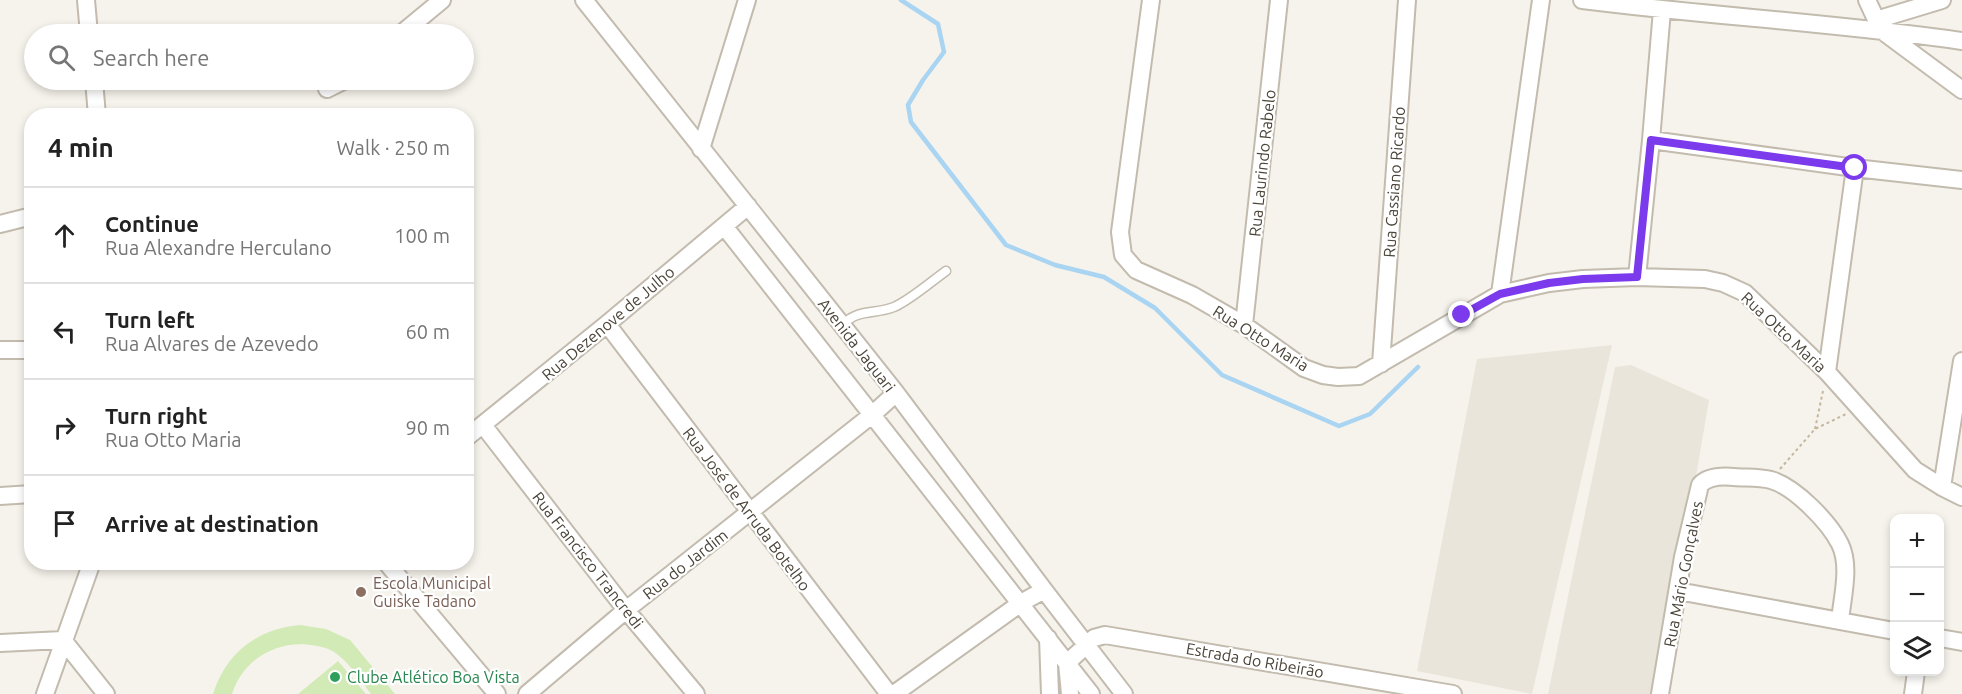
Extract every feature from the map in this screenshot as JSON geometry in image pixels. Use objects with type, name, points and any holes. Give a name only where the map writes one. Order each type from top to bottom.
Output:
[{"type":"street","points":[[86,0],[88,24]]},
{"type":"street","points":[[413,24],[442,0]]},
{"type":"street","name":"Avenida Jaguari","points":[[584,0],[896,393],[1125,694]]},
{"type":"street","points":[[701,149],[747,0]]},
{"type":"street","name":"Rua Otto Maria","points":[[1151,0],[1120,232],[1121,246],[1128,263],[1136,270],[1192,295],[1244,325],[1304,368],[1323,375],[1338,377],[1359,376],[1500,294],[1560,281],[1637,277],[1705,279],[1723,283],[1745,293],[1827,372],[1915,470],[1962,497]]},
{"type":"street","name":"Rua Laurindo Rabelo","points":[[1244,325],[1280,0]]},
{"type":"street","name":"Rua Cassiano Ricardo","points":[[1382,364],[1407,0]]},
{"type":"street","points":[[1500,294],[1541,0]]},
{"type":"street","points":[[1582,0],[1662,10],[1878,25],[1962,41]]},
{"type":"street","points":[[1867,0],[1878,25],[1962,90]]},
{"type":"street","points":[[1878,25],[1942,0]]},
{"type":"street","points":[[1637,277],[1662,10]]},
{"type":"street","points":[[95,90],[96,108]]},
{"type":"street","points":[[1651,140],[1962,180]]},
{"type":"street","points":[[1827,372],[1855,168]]},
{"type":"street","name":"Rua Dezenove de Julho","points":[[474,432],[747,206]]},
{"type":"street","points":[[0,224],[24,218]]},
{"type":"street","name":"Avenida Jaguari","points":[[724,226],[1091,694]]},
{"type":"street","name":"Rua José de Arruda Botelho","points":[[607,324],[889,694]]},
{"type":"street","points":[[0,351],[24,350]]},
{"type":"street","points":[[1942,487],[1962,361]]},
{"type":"street","name":"Rua do Jardim","points":[[527,694],[626,610],[873,414],[896,393]]},
{"type":"street","name":"Rua Francisco Trancredi","points":[[483,425],[626,610],[696,694]]},
{"type":"street","name":"Rua Mário Gonçalves","points":[[1660,694],[1683,557],[1700,485],[1710,478],[1728,476],[1770,480],[1791,489],[1807,503],[1840,543],[1845,564],[1840,621]]},
{"type":"street","points":[[0,496],[24,494]]},
{"type":"street","points":[[45,694],[89,570]]},
{"type":"street","points":[[393,570],[497,694]]},
{"type":"street","points":[[894,694],[1020,603],[1044,590]]},
{"type":"street","points":[[1678,591],[1890,630]]},
{"type":"street","name":"Estrada do Ribeirão","points":[[1067,663],[1094,638],[1112,635],[1453,694]]},
{"type":"street","points":[[1048,638],[1050,694]]},
{"type":"street","points":[[1944,639],[1962,642]]},
{"type":"street","points":[[0,643],[63,640]]},
{"type":"street","points":[[63,640],[106,694]]},
{"type":"street","points":[[1067,663],[1070,694]]},
{"type":"street","points":[[1913,694],[1915,676]]},
{"type":"lane","points":[[842,325],[849,317],[861,312],[896,306],[946,271]]},
{"type":"path","points":[[1815,429],[1827,372]]},
{"type":"path","points":[[1770,480],[1815,429],[1859,408]]},
{"type":"shaded area","points":[[1612,345],[1532,694],[1417,671],[1477,359]]},
{"type":"shaded area","points":[[1631,365],[1709,400],[1659,694],[1548,694],[1615,367]]},
{"type":"green space","points":[[300,625],[326,629],[350,640],[395,694],[371,694],[352,668],[336,653],[323,647],[303,644],[277,648],[265,654],[245,670],[232,694],[213,694],[226,666],[245,646],[270,632]]},
{"type":"green space","name":"Clube Atlético Boa Vista","points":[[338,661],[366,694],[298,694]]},
{"type":"waterway","points":[[901,0],[938,24],[944,52],[908,105],[911,122],[1006,245],[1055,265],[1104,277],[1155,308],[1222,375],[1339,426],[1370,414],[1418,367]]},
{"type":"place","name":"Escola Municipal Guiske Tadano","points":[[361,592]]},
{"type":"place","name":"Clube Atlético Boa Vista","points":[[335,677]]},
{"type":"route","points":[[1462,315],[1500,294],[1549,283],[1637,277],[1651,140],[1855,168]]}]
